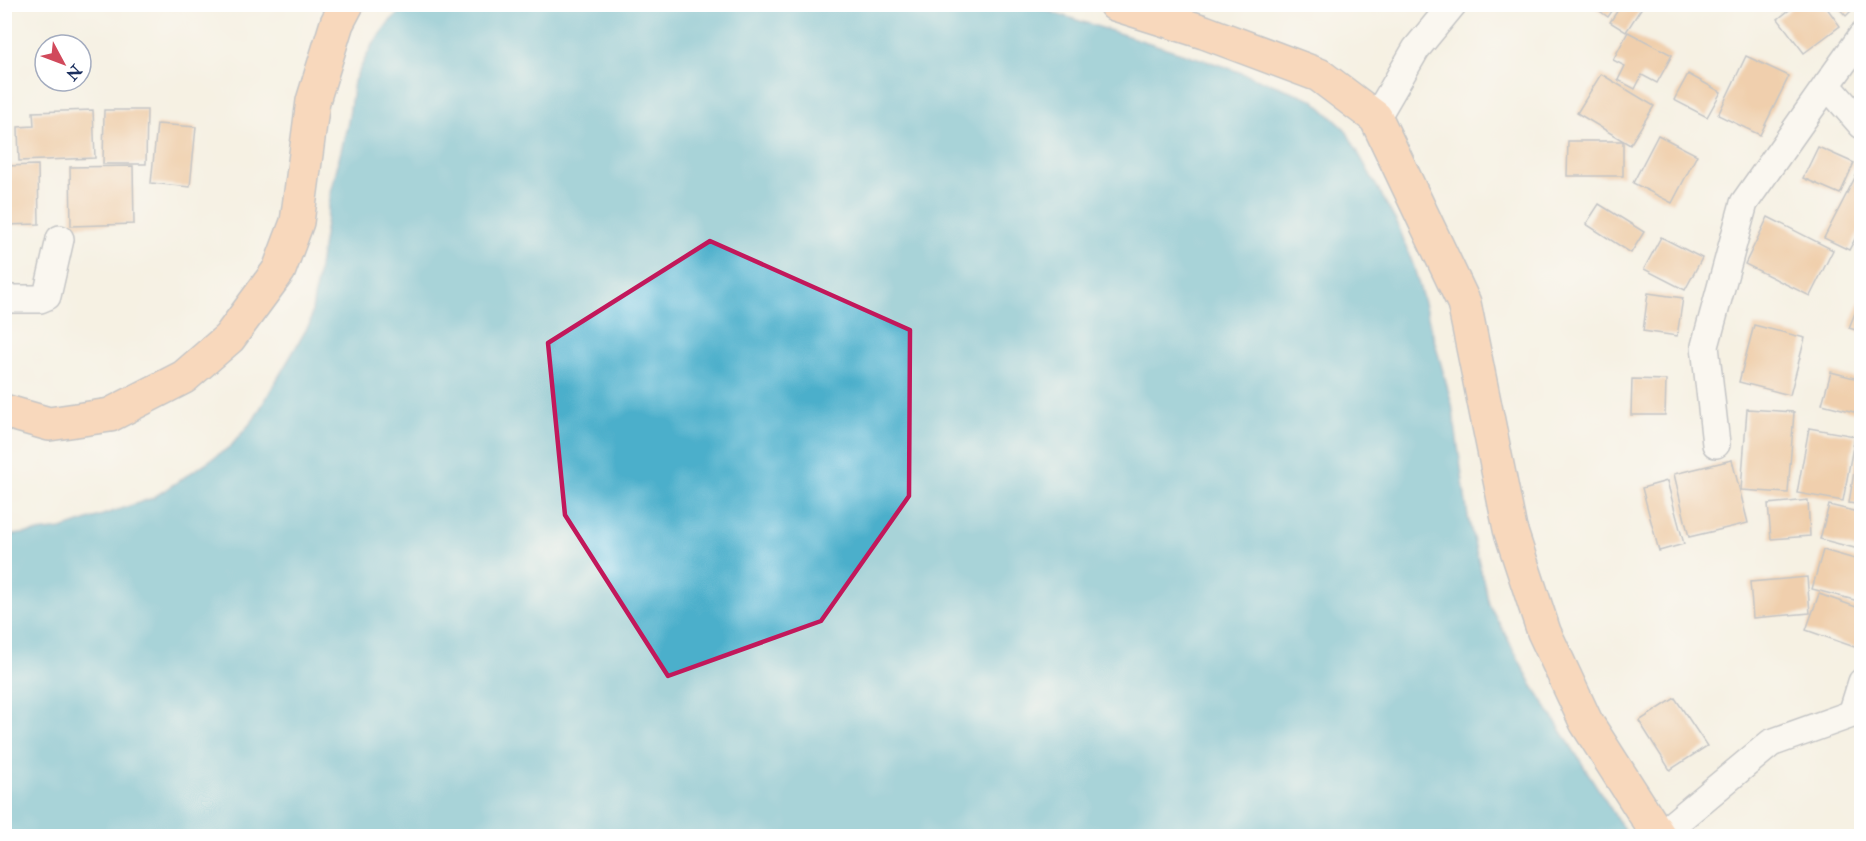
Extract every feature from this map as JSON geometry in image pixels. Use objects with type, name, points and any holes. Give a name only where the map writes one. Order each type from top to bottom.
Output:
[{"type":"main road","points":[[4,411],[49,424],[110,416],[184,377],[229,338],[279,270],[297,222],[313,100],[337,23],[347,4]]},
{"type":"main road","points":[[1115,4],[1204,32],[1319,75],[1376,118],[1464,303],[1510,529],[1544,632],[1586,722],[1659,837]]},
{"type":"street","points":[[1376,118],[1416,49],[1452,4]]},
{"type":"street","points":[[1716,444],[1705,346],[1744,203],[1862,36]]},
{"type":"street","points":[[1827,85],[1862,125]]},
{"type":"street","points":[[4,298],[40,299],[48,296],[60,239]]},
{"type":"street","points":[[1659,837],[1771,743],[1857,713],[1862,682]]},
{"type":"highlighted area","points":[[710,241],[910,330],[909,496],[821,621],[668,676],[565,515],[548,343]]},
{"type":"water","points":[[409,4],[1029,5],[1223,66],[1312,99],[1345,129],[1398,225],[1414,267],[1452,404],[1468,517],[1489,604],[1533,686],[1628,836],[5,836],[5,536],[61,529],[153,498],[230,447],[254,419],[310,323],[331,192],[348,122],[354,81],[371,47],[389,22]]},
{"type":"building","points":[[1590,4],[1617,4],[1608,17]]},
{"type":"building","points":[[1622,4],[1644,4],[1626,32],[1610,22]]},
{"type":"building","points":[[1797,4],[1824,4],[1840,26],[1804,53],[1778,19]]},
{"type":"building","points":[[1835,4],[1858,4],[1846,16]]},
{"type":"building","points":[[1628,32],[1672,55],[1657,83],[1642,75],[1635,89],[1618,80],[1625,66],[1613,60]]},
{"type":"building","points":[[1746,56],[1789,76],[1760,135],[1718,115]]},
{"type":"building","points":[[1862,59],[1862,73],[1854,65]]},
{"type":"building","points":[[1601,74],[1654,106],[1630,145],[1577,113]]},
{"type":"building","points":[[1688,74],[1721,92],[1707,117],[1674,100]]},
{"type":"building","points":[[93,110],[95,158],[19,161],[18,127],[34,126],[33,112]]},
{"type":"building","points":[[104,110],[147,110],[146,164],[103,164]]},
{"type":"building","points":[[157,124],[196,127],[190,187],[151,183]]},
{"type":"building","points":[[1658,135],[1697,155],[1672,203],[1633,183]]},
{"type":"building","points":[[1568,141],[1623,141],[1623,176],[1567,176]]},
{"type":"building","points":[[1818,147],[1854,163],[1840,194],[1803,178]]},
{"type":"building","points":[[1862,164],[1862,226],[1849,250],[1824,238]]},
{"type":"building","points":[[38,165],[39,224],[4,225],[4,166]]},
{"type":"building","points":[[133,166],[134,224],[71,226],[70,167]]},
{"type":"building","points":[[1599,204],[1644,232],[1631,253],[1586,224]]},
{"type":"building","points":[[1768,217],[1833,250],[1810,296],[1745,264]]},
{"type":"building","points":[[1661,237],[1702,258],[1685,290],[1644,269]]},
{"type":"building","points":[[1648,293],[1683,298],[1677,336],[1643,331]]},
{"type":"building","points":[[1862,298],[1862,332],[1849,328]]},
{"type":"building","points":[[1754,325],[1805,338],[1790,395],[1739,382]]},
{"type":"building","points":[[1831,372],[1862,380],[1862,414],[1822,404]]},
{"type":"building","points":[[1632,379],[1666,380],[1665,415],[1631,415]]},
{"type":"building","points":[[1747,409],[1794,412],[1788,493],[1741,490]]},
{"type":"building","points":[[1809,428],[1855,436],[1843,501],[1797,493]]},
{"type":"building","points":[[1860,434],[1862,434],[1862,505],[1849,503]]},
{"type":"building","points":[[1732,460],[1748,523],[1689,537],[1674,474]]},
{"type":"building","points":[[1667,481],[1684,544],[1659,551],[1642,488]]},
{"type":"building","points":[[1808,500],[1810,536],[1771,539],[1768,504]]},
{"type":"building","points":[[1829,505],[1862,513],[1862,550],[1820,539]]},
{"type":"building","points":[[1823,550],[1862,561],[1862,602],[1812,589]]},
{"type":"building","points":[[1807,577],[1810,613],[1753,618],[1750,582]]},
{"type":"building","points":[[1819,594],[1862,609],[1860,649],[1806,630]]},
{"type":"building","points":[[1675,698],[1707,746],[1670,770],[1639,721]]}]
